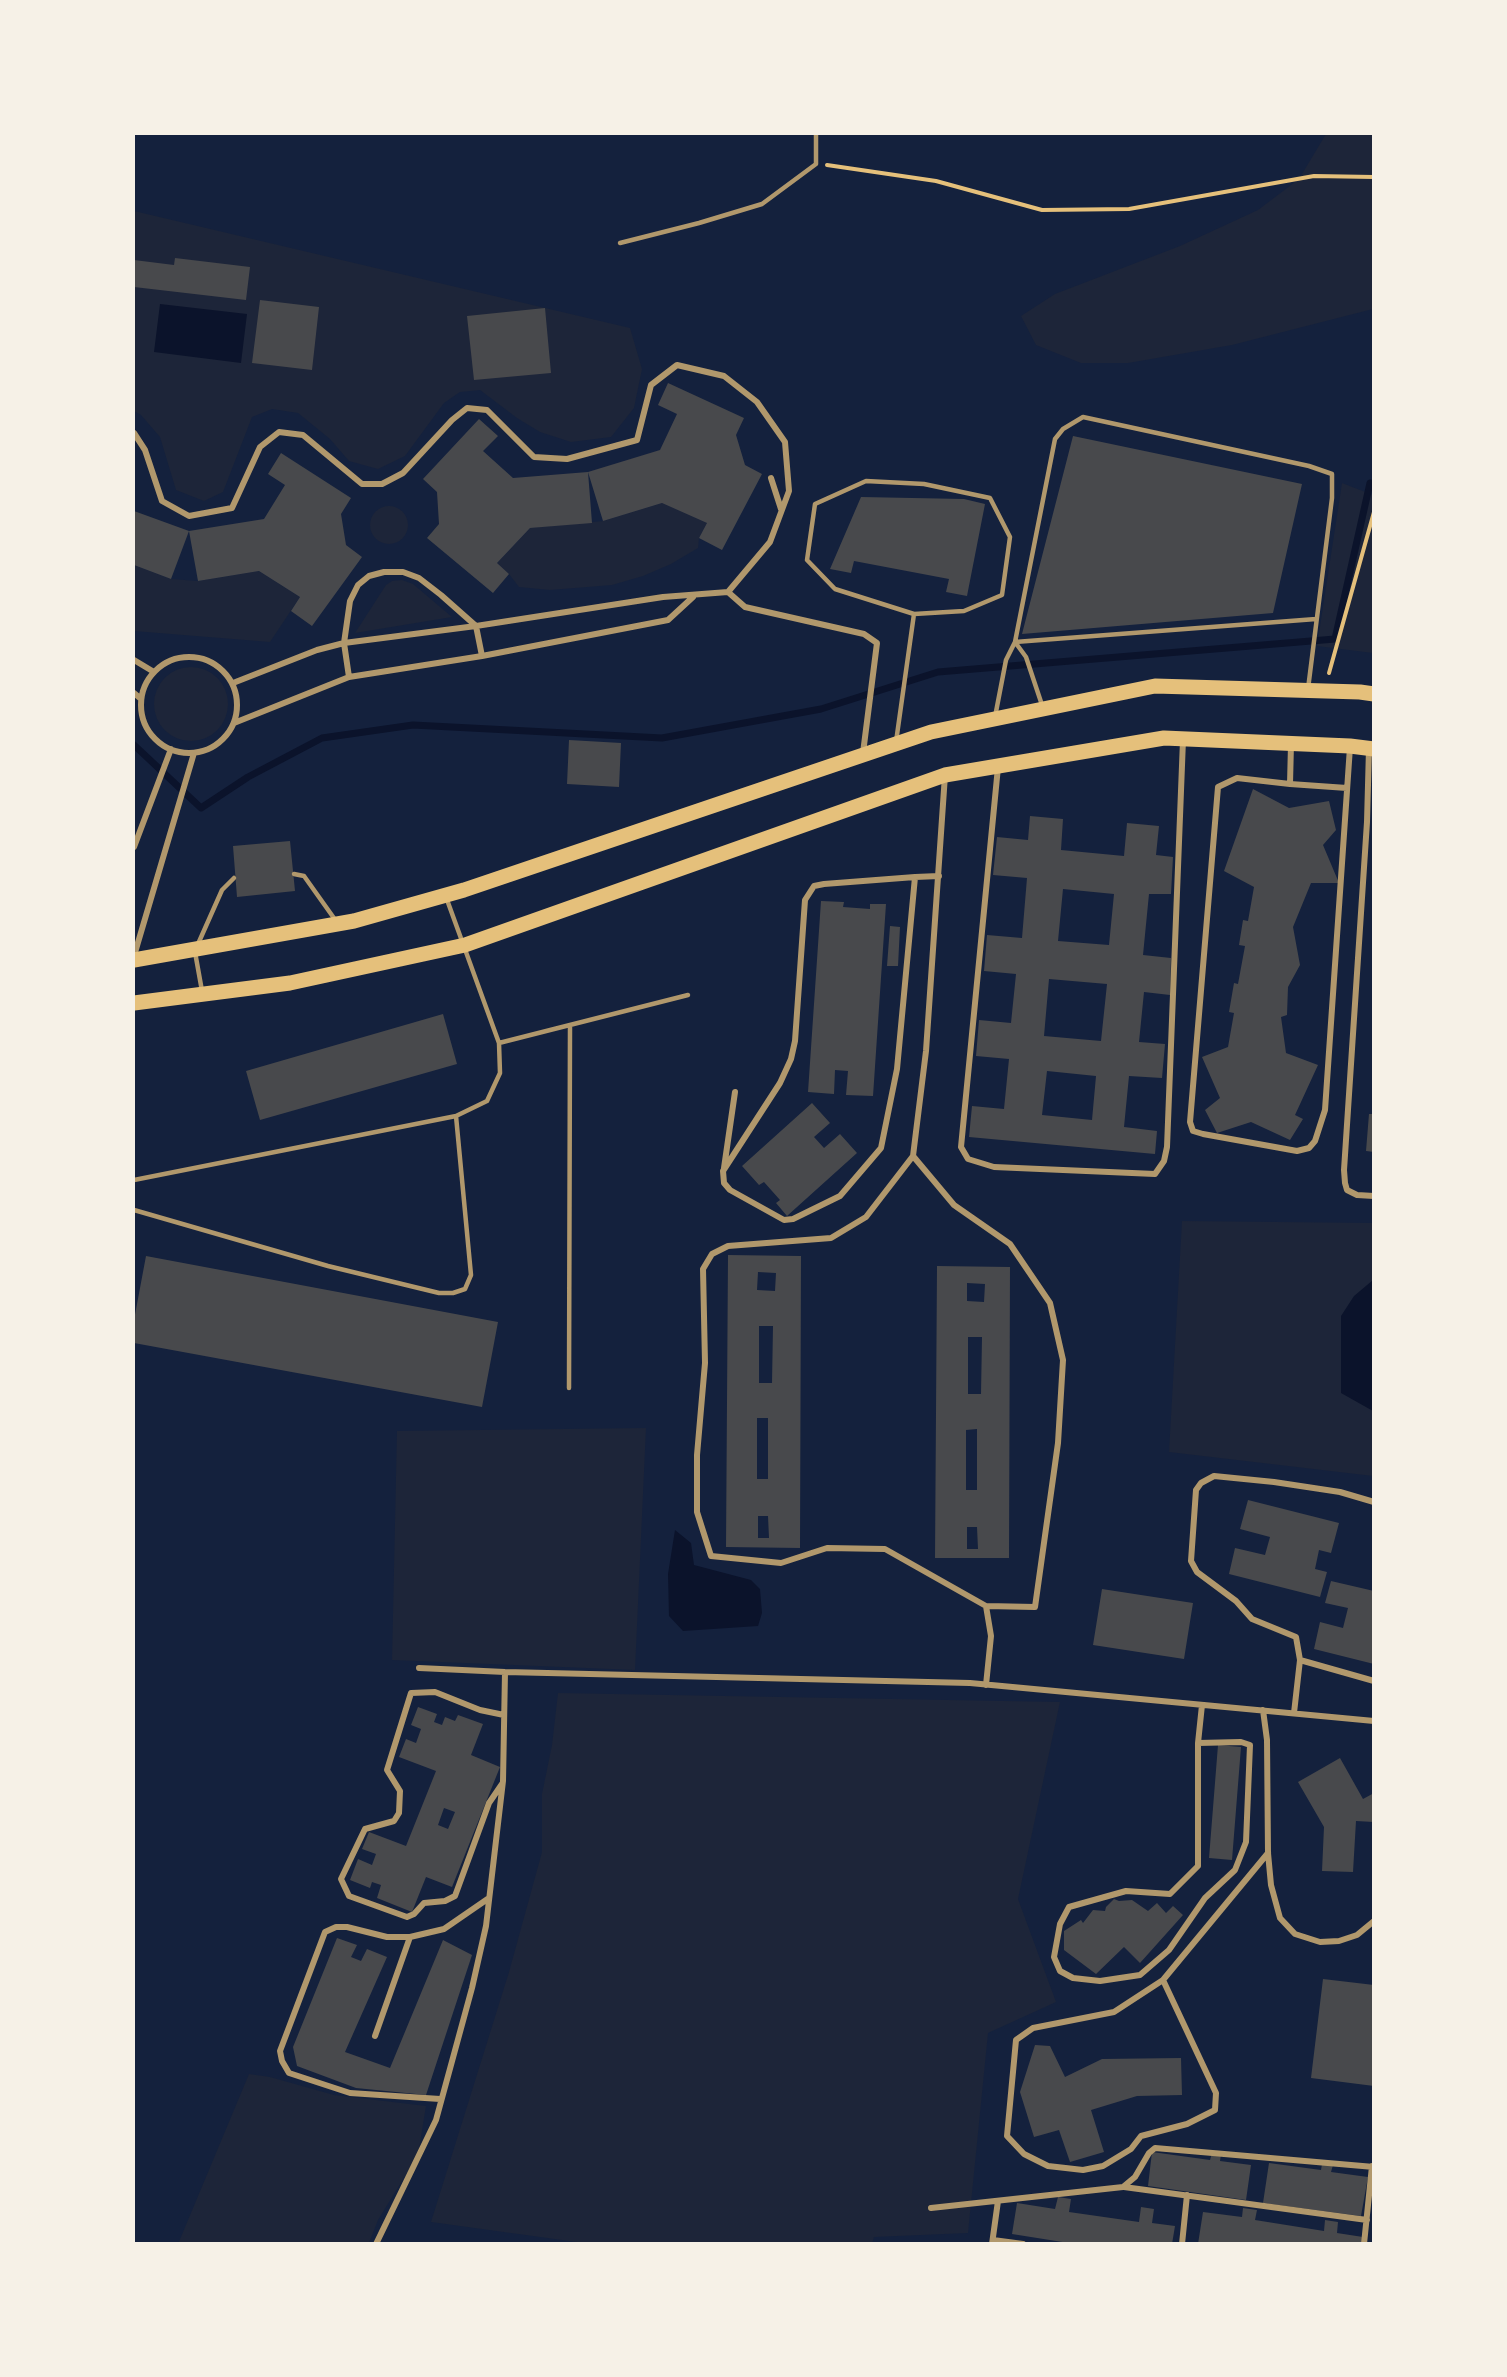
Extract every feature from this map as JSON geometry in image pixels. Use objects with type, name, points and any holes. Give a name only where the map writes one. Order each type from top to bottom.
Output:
[{"type":"main road","points":[[134,958],[195,950],[338,924],[445,895],[931,732],[1155,686],[1374,694]]},
{"type":"main road","points":[[134,1003],[290,983],[465,945],[945,775],[1164,738],[1371,748]]},
{"type":"street","points":[[134,433],[145,450],[162,501],[189,516],[232,508],[260,447],[279,432],[303,435],[362,484],[382,484],[403,473],[452,420],[467,408],[487,410],[534,457],[567,459],[637,440],[651,386],[677,365],[724,376],[757,402],[785,442],[789,491],[770,542],[728,592],[663,597],[476,626],[344,643],[317,650],[232,683]]},
{"type":"street","points":[[771,478],[782,510]]},
{"type":"street","points":[[349,677],[344,643],[350,601],[358,585],[369,576],[384,572],[403,572],[419,578],[476,626],[482,656]]},
{"type":"street","points":[[728,592],[745,607],[870,636],[877,643],[863,755]]},
{"type":"street","points":[[234,723],[349,677],[482,656],[668,620],[693,596]]},
{"type":"street","points":[[181,657],[196,657],[224,670],[237,697],[237,713],[234,723],[223,740],[210,749],[194,753],[171,749],[154,738],[146,727],[141,713],[141,699],[145,684],[154,672],[166,662],[181,657]]},
{"type":"street","points":[[134,660],[154,672]]},
{"type":"street","points":[[134,693],[141,699]]},
{"type":"street","points":[[998,766],[961,1147],[968,1159],[994,1167],[1155,1174],[1164,1161],[1167,1147],[1183,739]]},
{"type":"street","points":[[1290,784],[1291,744]]},
{"type":"street","points":[[1347,788],[1237,778],[1218,787],[1190,1122],[1193,1131],[1298,1151],[1310,1148],[1315,1141],[1325,1110],[1350,746]]},
{"type":"street","points":[[1371,748],[1370,822],[1344,1170],[1347,1190],[1357,1195],[1374,1196]]},
{"type":"street","points":[[134,848],[171,749]]},
{"type":"street","points":[[134,958],[194,753]]},
{"type":"street","points":[[913,1156],[954,1205],[1010,1245],[1050,1304],[1063,1359],[1058,1443],[1035,1607],[986,1606],[885,1549],[827,1548],[781,1563],[711,1556],[697,1512],[697,1455],[705,1363],[703,1269],[712,1254],[728,1246],[831,1238],[866,1217],[913,1156],[926,1051],[945,775]]},
{"type":"street","points":[[723,1171],[780,1083],[791,1059],[795,1041],[804,906],[809,892],[814,886],[824,884],[939,876]]},
{"type":"street","points":[[735,1092],[723,1171],[724,1183],[730,1190],[784,1220],[793,1219],[840,1196],[881,1148],[897,1070],[915,877]]},
{"type":"street","points":[[1294,1713],[1300,1660],[1296,1636],[1252,1619],[1236,1601],[1197,1572],[1191,1561],[1196,1490],[1214,1476],[1340,1492],[1374,1502]]},
{"type":"street","points":[[986,1606],[991,1636],[986,1685]]},
{"type":"street","points":[[1300,1660],[1374,1681]]},
{"type":"street","points":[[419,1668],[986,1685],[1374,1720]]},
{"type":"street","points":[[376,2244],[436,2120],[472,1988],[486,1926],[503,1781],[506,1672]]},
{"type":"street","points":[[503,1781],[489,1803],[455,1896],[445,1901],[424,1903],[408,1917],[349,1896],[341,1879],[364,1829],[394,1821],[399,1813],[400,1791],[387,1770],[411,1693],[435,1692],[480,1710],[504,1715]]},
{"type":"street","points":[[1198,1743],[1241,1742],[1250,1745],[1246,1842],[1234,1870],[1205,1898],[1169,1950],[1140,1975],[1101,1980],[1073,1978],[1060,1971],[1054,1957],[1060,1924],[1069,1907],[1126,1891],[1170,1894],[1198,1866],[1198,1743],[1202,1705]]},
{"type":"street","points":[[1263,1710],[1267,1740],[1268,1853],[1271,1885],[1280,1918],[1295,1934],[1320,1942],[1339,1941],[1357,1935],[1374,1921]]},
{"type":"street","points":[[1163,1980],[1216,2093],[1215,2110],[1187,2124],[1141,2136],[1131,2149],[1103,2166],[1083,2170],[1048,2166],[1024,2154],[1007,2136],[1016,2040],[1033,2028],[1114,2012],[1163,1980],[1268,1853]]},
{"type":"street","points":[[441,2099],[350,2093],[289,2073],[282,2061],[280,2051],[325,1932],[336,1927],[347,1927],[387,1938],[410,1937],[444,1929],[489,1898]]},
{"type":"street","points":[[375,2036],[410,1937]]},
{"type":"street","points":[[1123,2187],[1135,2177],[1149,2153],[1155,2148],[1373,2167],[1364,2244]]},
{"type":"street","points":[[931,2208],[1123,2187],[1366,2220]]},
{"type":"street","points":[[1182,2244],[1187,2195]]},
{"type":"street","points":[[998,2201],[992,2242],[1023,2244]]},
{"type":"lane","points":[[620,243],[699,224],[762,204],[816,164],[816,134]]},
{"type":"lane","points":[[994,719],[1005,664],[1015,642],[1055,439],[1063,429],[1083,417],[1310,466],[1332,474],[1332,498],[1308,691]]},
{"type":"lane","points":[[866,481],[924,484],[990,498],[1010,537],[1002,595],[964,611],[914,614],[835,590],[807,560],[815,504],[866,481]]},
{"type":"lane","points":[[895,745],[914,614]]},
{"type":"lane","points":[[1015,642],[1316,619]]},
{"type":"lane","points":[[1015,642],[1027,661],[1043,709]]},
{"type":"lane","points":[[294,874],[304,876],[338,924]]},
{"type":"lane","points":[[203,993],[195,950],[222,890],[234,878]]},
{"type":"lane","points":[[134,1180],[456,1116],[487,1101],[500,1073],[499,1043],[445,895]]},
{"type":"lane","points":[[499,1043],[688,995]]},
{"type":"lane","points":[[569,1388],[570,1025]]},
{"type":"lane","points":[[134,1210],[328,1266],[439,1293],[453,1293],[465,1289],[471,1275],[456,1116]]},
{"type":"path","points":[[816,164],[936,181],[1042,210],[1129,209],[1314,176],[1374,177]]},
{"type":"path","points":[[1324,691],[1374,512]]},
{"type":"shaded area","points":[[1326,134],[1373,134],[1373,309],[1232,345],[1128,363],[1081,363],[1036,345],[1021,316],[1055,294],[1180,246],[1258,210],[1299,179]]},
{"type":"shaded area","points":[[134,211],[630,328],[642,369],[634,408],[611,437],[571,442],[540,432],[480,390],[460,392],[444,403],[405,456],[378,469],[349,461],[330,439],[298,413],[272,409],[252,417],[223,492],[204,501],[176,490],[160,437],[141,415],[134,411]]},
{"type":"shaded area","points":[[160,304],[247,314],[241,363],[154,352]]},
{"type":"shaded area","points":[[1342,483],[1373,495],[1373,653],[1317,646]]},
{"type":"shaded area","points":[[662,503],[707,523],[699,538],[698,548],[671,564],[643,576],[612,585],[550,590],[519,587],[497,563],[530,528],[603,521]]},
{"type":"shaded area","points":[[389,506],[403,511],[408,525],[403,539],[389,544],[375,539],[370,525],[375,511]]},
{"type":"shaded area","points":[[134,565],[171,579],[198,581],[259,571],[300,597],[270,642],[134,631]]},
{"type":"shaded area","points":[[402,580],[413,584],[452,617],[355,633],[386,585],[392,581]]},
{"type":"shaded area","points":[[191,667],[205,670],[217,678],[225,690],[228,704],[225,718],[217,730],[205,738],[191,741],[177,738],[165,730],[157,718],[154,704],[157,690],[165,678],[177,670]]},
{"type":"shaded area","points":[[1182,1221],[1373,1223],[1373,1476],[1169,1452]]},
{"type":"shaded area","points":[[1373,1280],[1373,1411],[1341,1393],[1341,1316],[1354,1296]]},
{"type":"shaded area","points":[[646,1428],[635,1670],[392,1660],[397,1431]]},
{"type":"shaded area","points":[[675,1530],[691,1543],[694,1565],[751,1580],[760,1589],[762,1613],[758,1626],[683,1631],[669,1616],[668,1574]]},
{"type":"shaded area","points":[[558,1693],[1060,1702],[1018,1899],[1056,2002],[988,2033],[968,2233],[874,2237],[872,2244],[591,2244],[431,2222],[509,1972],[542,1852],[542,1794],[552,1745]]},
{"type":"shaded area","points":[[249,2074],[270,2077],[334,2095],[426,2106],[418,2155],[378,2220],[369,2243],[178,2244]]},
{"type":"building","points":[[175,258],[250,267],[246,300],[134,287],[134,260],[174,265]]},
{"type":"building","points":[[260,300],[319,307],[312,370],[252,363]]},
{"type":"building","points":[[545,308],[551,373],[474,380],[467,316]]},
{"type":"building","points":[[668,383],[744,418],[736,435],[745,465],[762,474],[722,550],[699,538],[707,523],[662,503],[603,521],[588,472],[660,450],[677,414],[658,405]]},
{"type":"building","points":[[479,419],[498,436],[483,451],[513,478],[588,472],[592,523],[530,528],[497,563],[509,574],[493,593],[427,538],[439,524],[437,492],[423,479]]},
{"type":"building","points":[[1073,436],[1302,484],[1273,613],[1022,634]]},
{"type":"building","points":[[281,453],[351,498],[341,514],[346,545],[362,557],[312,626],[291,611],[300,597],[259,571],[198,581],[189,531],[264,519],[285,485],[268,474]]},
{"type":"building","points":[[861,497],[964,499],[985,504],[967,596],[946,592],[949,579],[854,561],[851,573],[830,569]]},
{"type":"building","points":[[134,511],[189,531],[171,579],[134,565]]},
{"type":"building","points":[[569,740],[621,743],[619,787],[567,784]]},
{"type":"building","points":[[1253,789],[1289,808],[1329,801],[1336,830],[1323,845],[1339,883],[1311,883],[1293,927],[1300,965],[1288,987],[1287,1015],[1281,1017],[1286,1053],[1318,1065],[1295,1115],[1303,1119],[1290,1140],[1251,1122],[1217,1133],[1205,1110],[1220,1098],[1202,1057],[1228,1047],[1234,1013],[1229,1012],[1234,983],[1238,984],[1245,946],[1239,945],[1243,920],[1248,921],[1254,887],[1224,871]]},
{"type":"building","points":[[1030,816],[1063,819],[1061,850],[1124,856],[1127,823],[1159,826],[1156,855],[1173,857],[1171,894],[1149,894],[1143,955],[1171,958],[1170,995],[1144,992],[1139,1042],[1165,1044],[1162,1078],[1129,1076],[1124,1127],[1157,1131],[1155,1154],[969,1137],[972,1106],[1004,1109],[1009,1059],[976,1056],[979,1020],[1011,1023],[1016,974],[984,971],[987,935],[1022,938],[1027,878],[993,875],[997,837],[1028,840]],"holes":[[[1063,889],[1114,894],[1109,945],[1058,941]],[[1049,979],[1107,984],[1101,1041],[1044,1036]],[[1047,1071],[1096,1076],[1092,1120],[1042,1115]]]},
{"type":"building","points":[[290,841],[295,891],[237,897],[233,846]]},
{"type":"building","points":[[821,901],[844,902],[843,907],[870,909],[870,904],[886,904],[873,1096],[846,1095],[848,1071],[835,1070],[834,1094],[808,1092]]},
{"type":"building","points":[[890,926],[900,927],[898,966],[887,966]]},
{"type":"building","points":[[443,1014],[457,1064],[260,1120],[246,1071]]},
{"type":"building","points":[[812,1103],[830,1123],[814,1137],[824,1148],[840,1134],[857,1153],[787,1216],[776,1203],[780,1200],[764,1182],[759,1185],[742,1166]]},
{"type":"building","points":[[1369,1114],[1374,1114],[1374,1152],[1366,1151]]},
{"type":"building","points":[[728,1255],[801,1256],[800,1548],[726,1547]],"holes":[[[758,1272],[776,1273],[775,1291],[757,1290]],[[759,1326],[773,1326],[772,1383],[759,1383]],[[757,1418],[768,1418],[768,1479],[757,1479]],[[758,1516],[768,1516],[769,1538],[758,1538]]]},
{"type":"building","points":[[146,1256],[498,1322],[482,1407],[134,1343],[134,1320]]},
{"type":"building","points":[[937,1266],[1010,1267],[1009,1558],[935,1558]],"holes":[[[967,1283],[985,1284],[984,1302],[967,1301]],[[968,1337],[982,1337],[981,1394],[968,1394]],[[977,1429],[977,1490],[966,1490],[966,1430]],[[967,1527],[977,1527],[978,1549],[967,1549]]]},
{"type":"building","points":[[1248,1500],[1339,1523],[1331,1553],[1319,1550],[1315,1569],[1327,1572],[1320,1597],[1229,1574],[1235,1548],[1265,1555],[1270,1537],[1240,1529]]},
{"type":"building","points":[[1331,1581],[1374,1591],[1374,1664],[1314,1649],[1320,1622],[1343,1628],[1348,1608],[1325,1603]]},
{"type":"building","points":[[1102,1589],[1193,1603],[1184,1659],[1093,1645]]},
{"type":"building","points":[[418,1707],[437,1714],[434,1722],[442,1725],[445,1717],[455,1721],[458,1715],[483,1724],[471,1755],[500,1767],[452,1887],[426,1877],[412,1912],[377,1898],[381,1885],[372,1882],[370,1888],[350,1880],[358,1859],[372,1865],[376,1854],[362,1849],[369,1832],[406,1846],[436,1771],[399,1757],[406,1739],[416,1743],[421,1729],[411,1725]],"holes":[[[444,1808],[455,1812],[448,1829],[438,1825]]]},
{"type":"building","points":[[1218,1745],[1241,1747],[1232,1860],[1209,1858]]},
{"type":"building","points":[[1340,1758],[1363,1799],[1374,1793],[1374,1822],[1356,1821],[1353,1872],[1322,1871],[1324,1827],[1298,1782]]},
{"type":"building","points":[[1114,1899],[1132,1900],[1148,1911],[1157,1903],[1166,1913],[1173,1906],[1183,1915],[1140,1963],[1124,1947],[1096,1974],[1064,1950],[1064,1931],[1081,1920],[1083,1923],[1093,1910],[1105,1911]]},
{"type":"building","points":[[337,1938],[357,1945],[351,1957],[361,1961],[367,1949],[387,1957],[345,2052],[390,2068],[443,1940],[472,1955],[426,2095],[356,2088],[297,2066],[293,2047]]},
{"type":"building","points":[[1323,1979],[1374,1985],[1374,2086],[1311,2078]]},
{"type":"building","points":[[1035,2045],[1050,2046],[1065,2077],[1102,2059],[1181,2058],[1182,2095],[1137,2096],[1091,2110],[1104,2152],[1070,2162],[1059,2130],[1034,2137],[1020,2092]]},
{"type":"building","points":[[1152,2152],[1210,2160],[1212,2153],[1221,2154],[1220,2161],[1251,2165],[1246,2200],[1148,2186]]},
{"type":"building","points":[[1269,2163],[1321,2170],[1322,2164],[1333,2165],[1331,2172],[1368,2177],[1361,2216],[1263,2203]]},
{"type":"building","points":[[1058,2197],[1071,2199],[1069,2212],[1139,2222],[1141,2207],[1154,2209],[1152,2223],[1175,2226],[1172,2244],[1075,2244],[1012,2234],[1017,2203],[1055,2209]]},
{"type":"building","points":[[1243,2208],[1257,2210],[1255,2220],[1324,2231],[1325,2220],[1338,2222],[1337,2233],[1363,2237],[1362,2244],[1198,2244],[1203,2212],[1242,2217]]},
{"type":"waterway","points":[[134,745],[201,808],[248,777],[322,738],[413,725],[662,738],[821,709],[938,672],[1335,639],[1370,483],[1374,484]]}]
